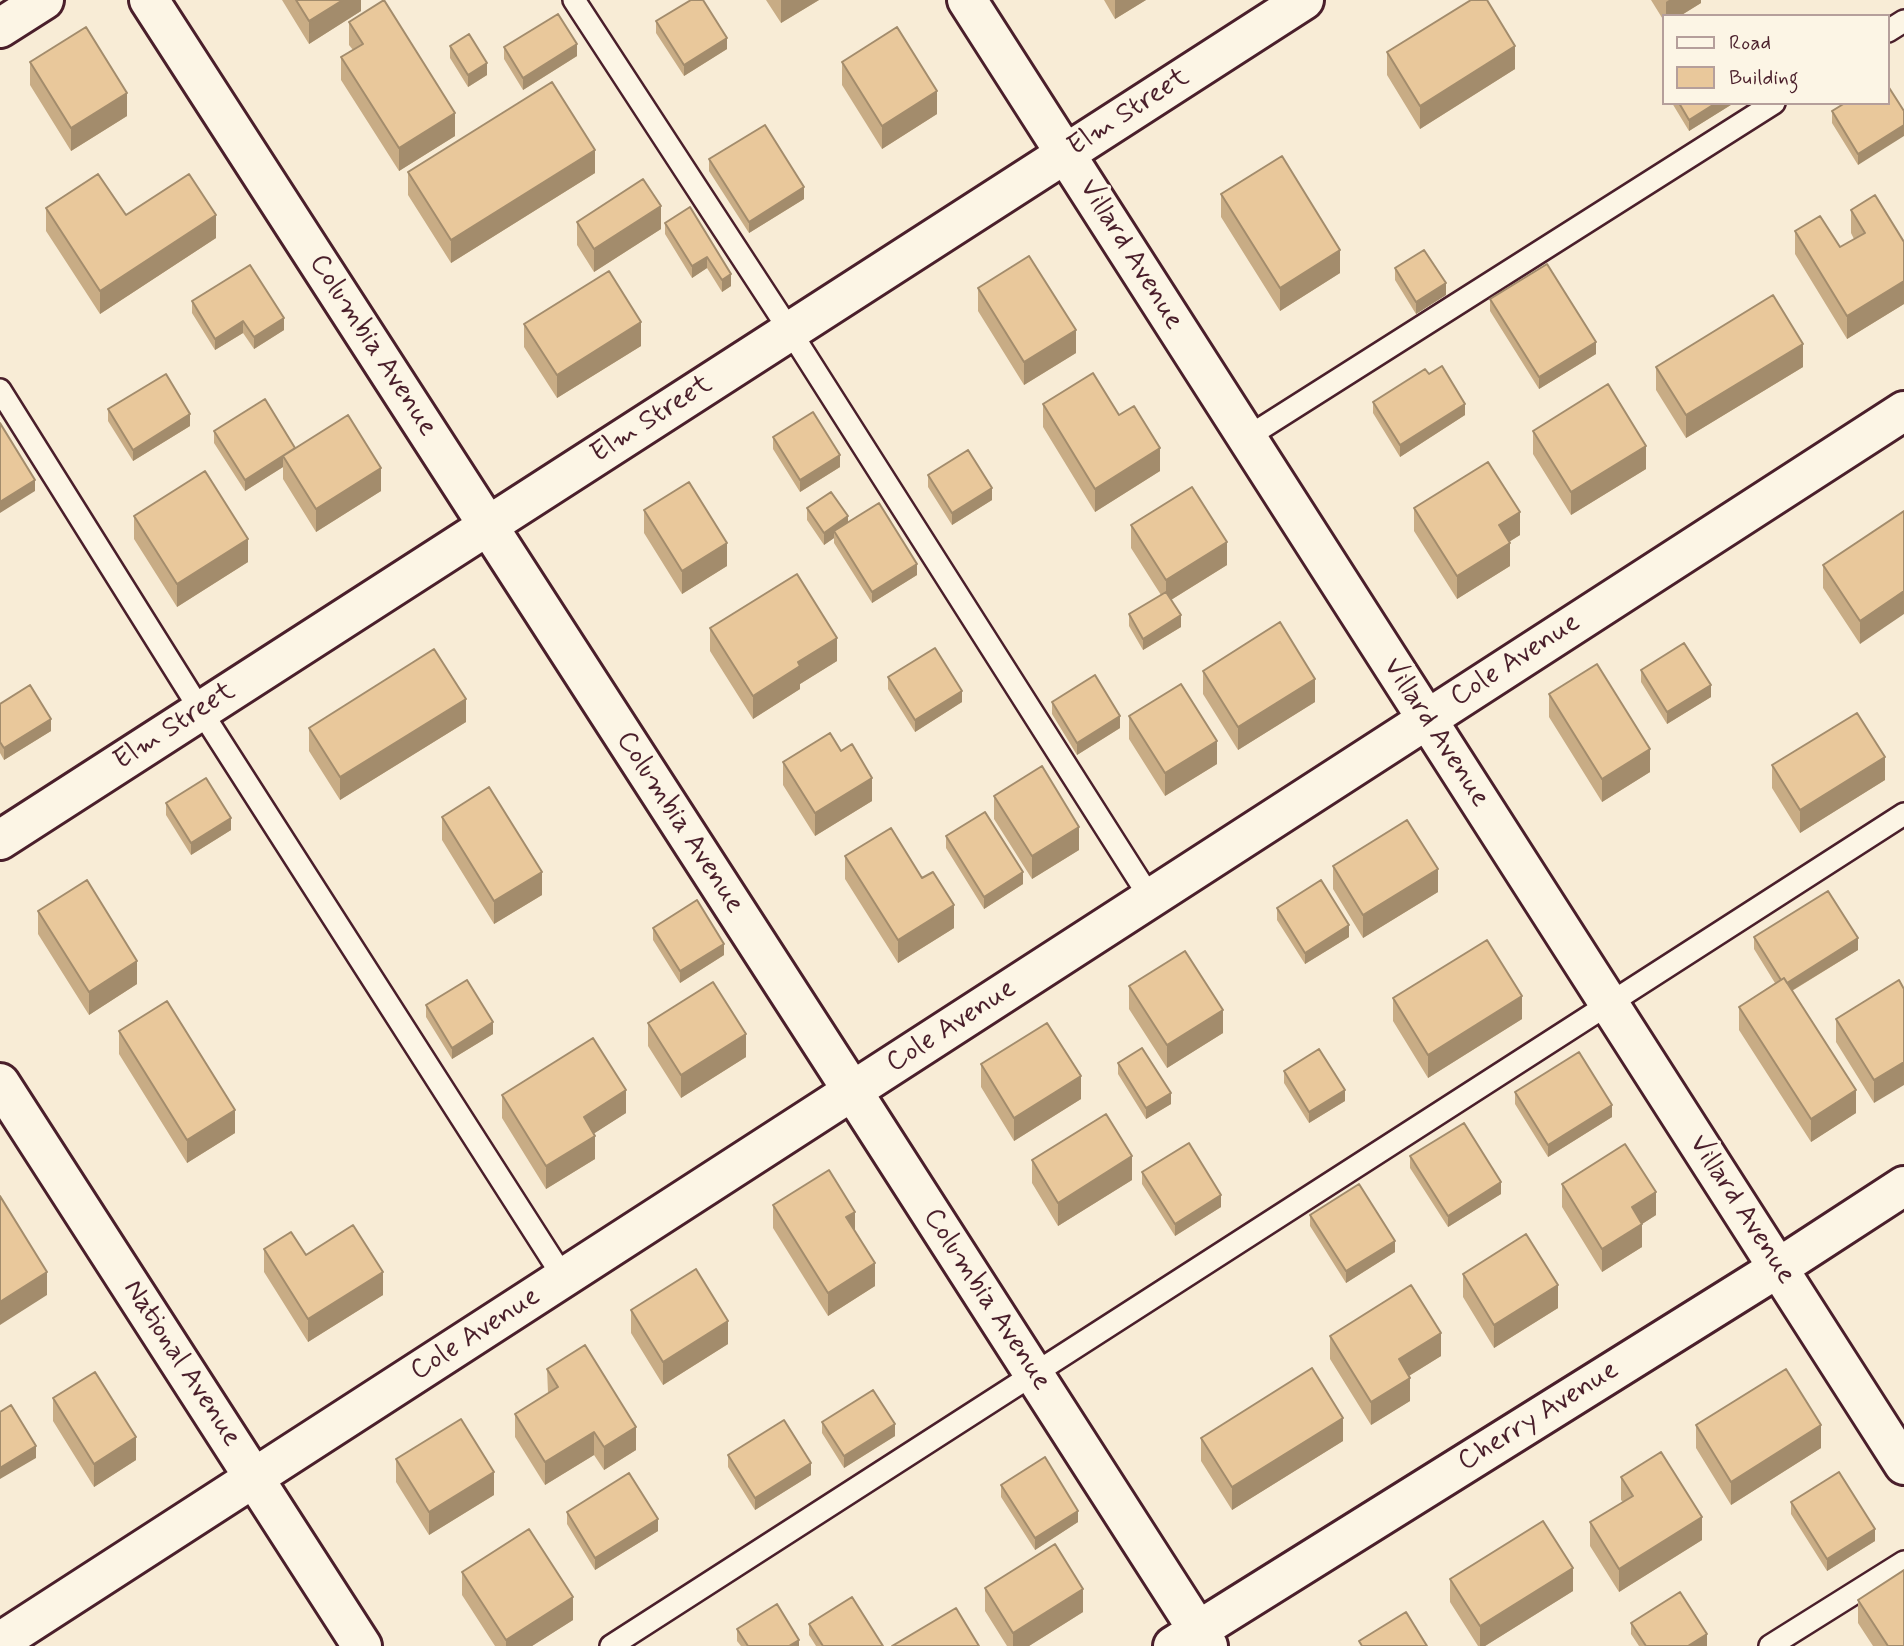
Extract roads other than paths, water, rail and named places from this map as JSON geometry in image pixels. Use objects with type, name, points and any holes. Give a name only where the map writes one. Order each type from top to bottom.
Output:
[{"type":"street","points":[[0,28],[44,0]]},
{"type":"street","name":"Columbia Avenue","points":[[149,0],[1033,1374],[1193,1641]]},
{"type":"street","name":"Villard Avenue","points":[[967,0],[1904,1465]]},
{"type":"street","name":"Elm Street","points":[[0,841],[1304,0]]},
{"type":"street","name":"Cole Avenue","points":[[0,1642],[1904,411]]},
{"type":"street","name":"National Avenue","points":[[0,1083],[362,1646]]},
{"type":"street","name":"Cherry Avenue","points":[[1193,1641],[1904,1186]]},
{"type":"lane","points":[[574,0],[790,331],[1151,899]]},
{"type":"lane","points":[[1246,438],[1771,105]]},
{"type":"lane","points":[[0,390],[201,711],[564,1278]]},
{"type":"lane","points":[[611,1646],[1904,814]]},
{"type":"lane","points":[[1770,1646],[1904,1562]]}]
